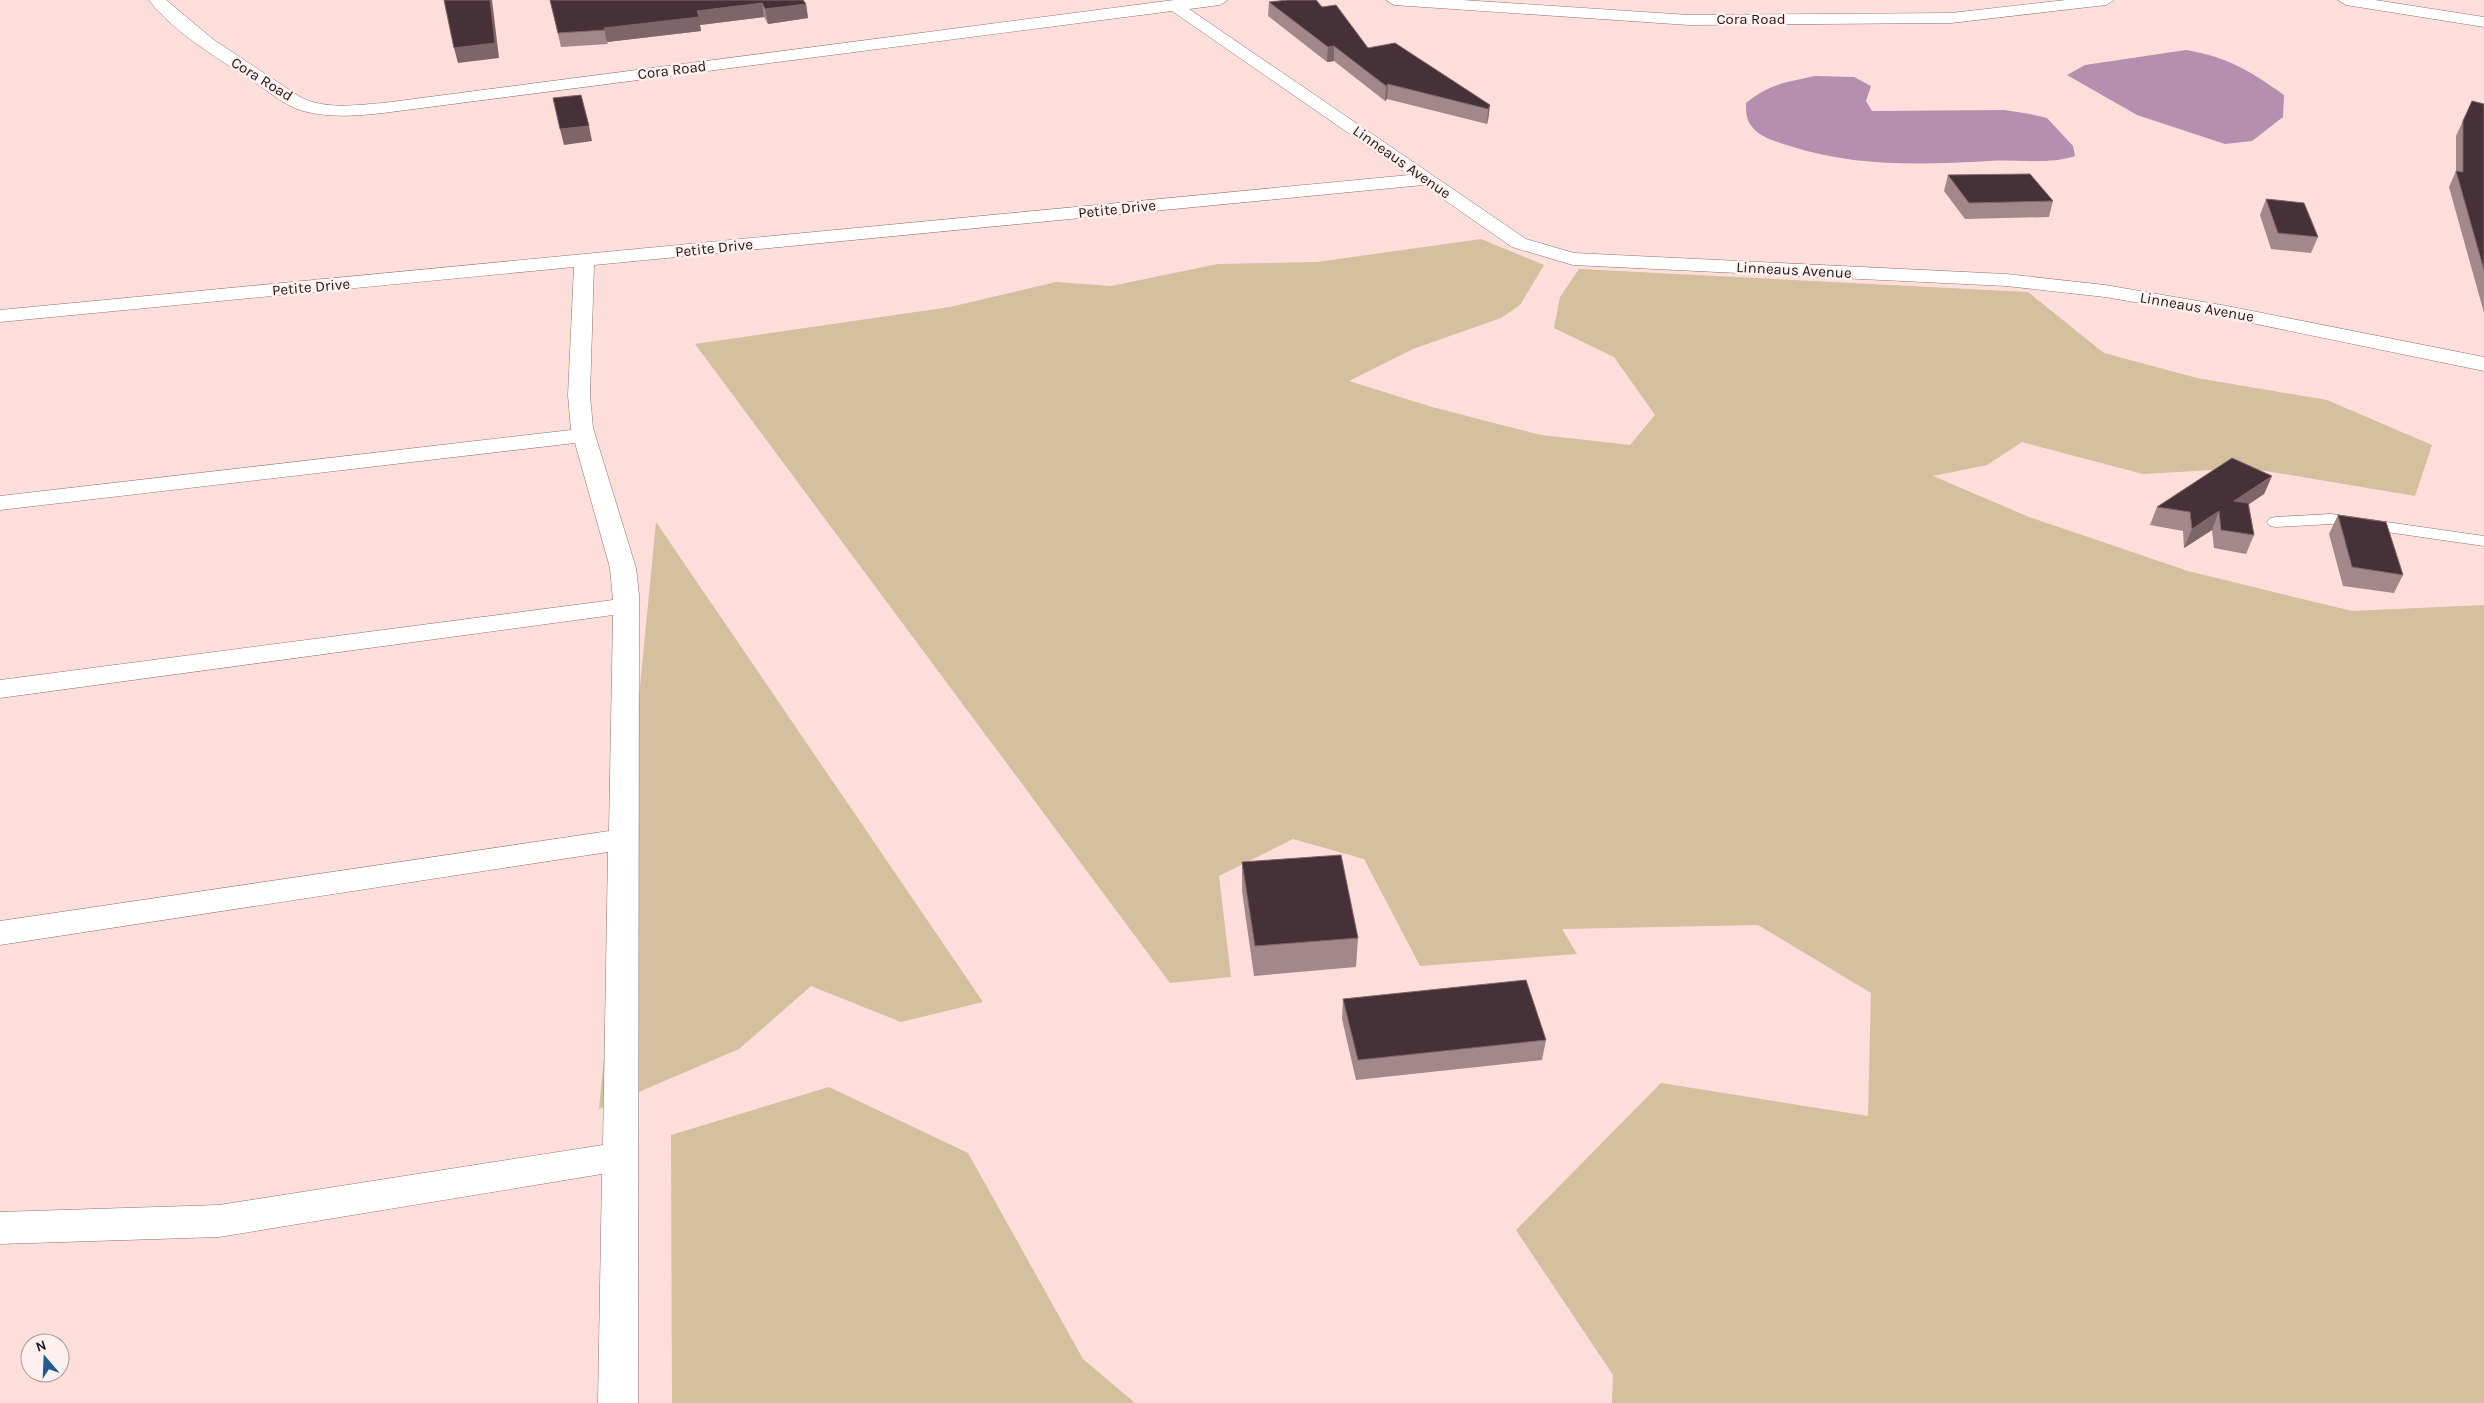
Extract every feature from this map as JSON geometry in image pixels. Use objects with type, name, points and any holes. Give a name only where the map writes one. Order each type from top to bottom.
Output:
[{"type":"street","name":"Cora Road","points":[[157,0],[175,18],[209,46],[288,97],[312,108],[344,111],[393,107],[1220,0]]},
{"type":"street","name":"Cora Road","points":[[1394,0],[1453,2],[1689,20],[1931,19],[2106,0]]},
{"type":"street","points":[[2346,0],[2484,22]]},
{"type":"street","name":"Linneaus Avenue","points":[[1174,5],[1519,242],[1573,259],[2006,280],[2106,291],[2227,312],[2484,364]]},
{"type":"street","name":"Petite Drive","points":[[0,316],[1428,179]]},
{"type":"street","points":[[584,261],[579,395],[584,435],[623,568],[626,606],[618,1403]]},
{"type":"street","points":[[0,503],[584,435]]},
{"type":"street","points":[[0,689],[626,606]]},
{"type":"street","points":[[0,933],[623,839]]},
{"type":"street","points":[[0,1228],[219,1221],[620,1157]]},
{"type":"lane","points":[[2276,522],[2331,519],[2484,541]]},
{"type":"shaded area","points":[[2186,50],[2214,57],[2238,66],[2272,86],[2284,95],[2283,117],[2252,141],[2225,144],[2137,115],[2067,75],[2085,65]]},
{"type":"shaded area","points":[[1815,76],[1854,77],[1871,86],[1866,101],[1872,111],[2004,110],[2047,118],[2073,146],[2075,156],[2044,161],[1913,164],[1864,161],[1814,153],[1790,146],[1765,137],[1753,128],[1747,116],[1746,103],[1771,88],[1787,82]]},
{"type":"shaded area","points":[[1481,239],[1544,265],[1520,305],[1501,318],[1413,349],[1349,381],[1432,407],[1541,435],[1630,445],[1655,415],[1614,357],[1554,328],[1560,297],[1579,269],[2028,292],[2104,353],[2197,378],[2327,400],[2432,445],[2415,496],[2248,468],[2143,474],[2022,442],[1987,465],[1933,476],[2029,517],[2188,571],[2352,611],[2484,605],[2484,1403],[1612,1403],[1613,1375],[1516,1230],[1661,1083],[1868,1116],[1871,993],[1758,925],[1562,929],[1577,954],[1420,966],[1364,859],[1293,839],[1219,876],[1231,977],[1170,983],[695,344],[950,307],[1056,282],[1111,286],[1218,264],[1317,262]]},
{"type":"shaded area","points":[[656,522],[983,1002],[901,1022],[811,986],[739,1049],[599,1109]]},
{"type":"shaded area","points":[[829,1087],[968,1153],[1083,1359],[1135,1403],[672,1403],[671,1135]]},
{"type":"building","points":[[444,0],[490,0],[495,43],[454,48]]},
{"type":"building","points":[[550,0],[803,0],[806,4],[765,9],[762,3],[697,11],[699,17],[604,28],[605,30],[558,33]]},
{"type":"building","points":[[1316,0],[1322,7],[1336,5],[1368,48],[1395,43],[1490,105],[1488,109],[1388,84],[1386,86],[1334,46],[1328,47],[1269,2]]},
{"type":"building","points":[[581,95],[589,126],[560,129],[553,98]]},
{"type":"building","points":[[2472,101],[2484,104],[2484,270],[2456,171],[2463,172],[2463,121]]},
{"type":"building","points":[[2030,174],[2053,201],[1969,203],[1948,175]]},
{"type":"building","points":[[2266,199],[2304,203],[2318,237],[2278,233]]},
{"type":"building","points":[[2232,458],[2272,476],[2234,501],[2248,503],[2254,535],[2221,530],[2219,511],[2192,529],[2190,512],[2157,507]]},
{"type":"building","points":[[2338,515],[2386,522],[2403,575],[2352,567]]},
{"type":"building","points":[[1341,855],[1358,938],[1255,946],[1242,862]]},
{"type":"building","points":[[1526,980],[1546,1040],[1358,1060],[1343,999]]}]
